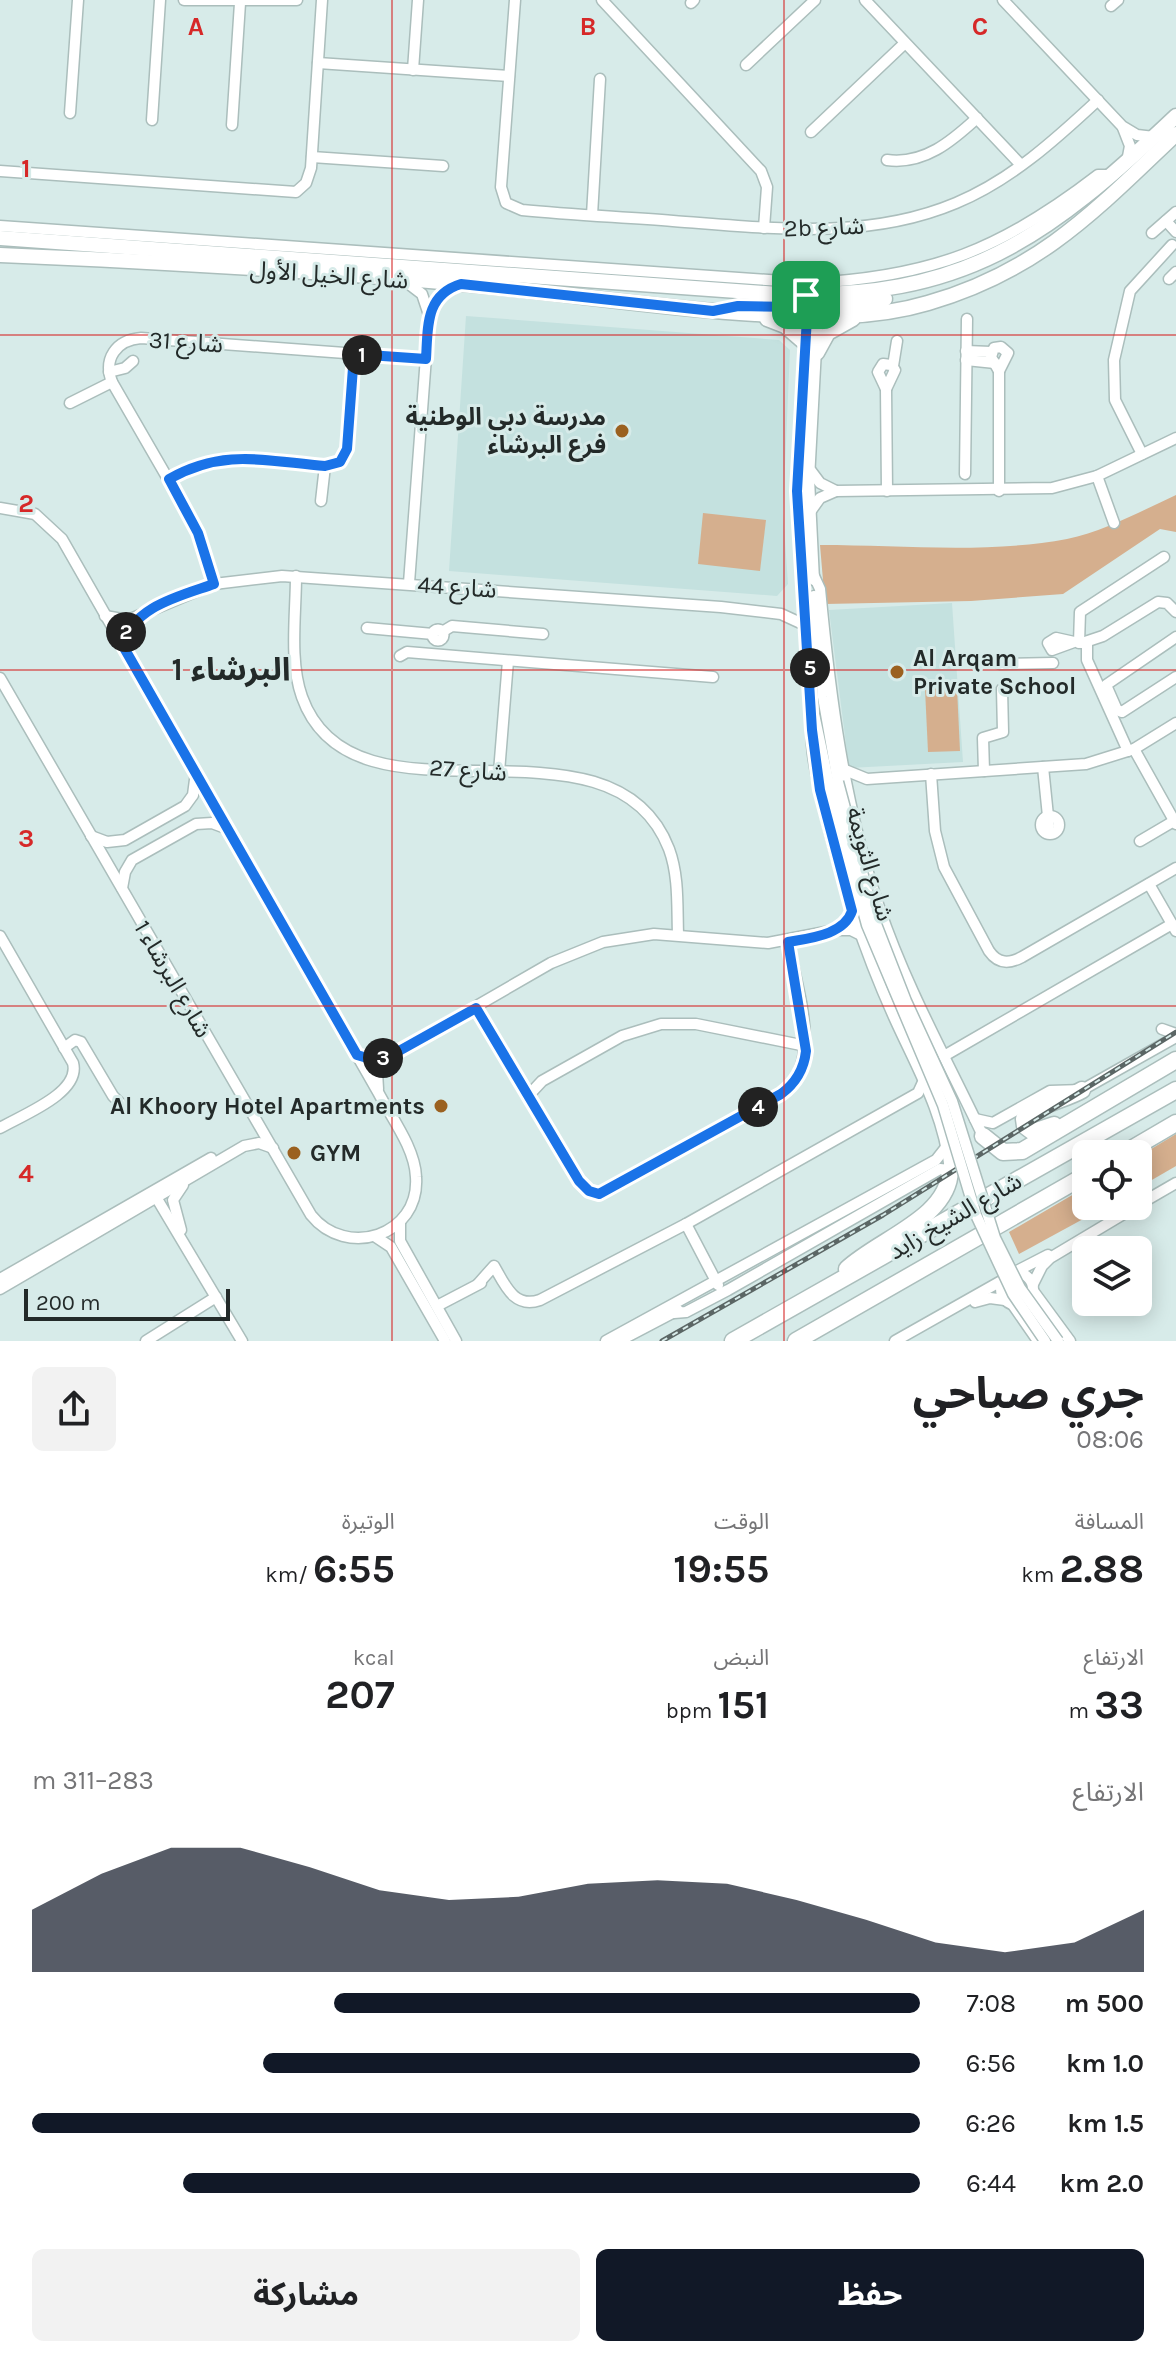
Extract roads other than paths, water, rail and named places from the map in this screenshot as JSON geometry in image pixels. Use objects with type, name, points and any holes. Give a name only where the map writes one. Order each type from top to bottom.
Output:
[{"type":"highway","points":[[983,1136],[1003,1152],[1022,1151],[1176,1060]]},
{"type":"highway","points":[[1082,1090],[1060,1102],[1030,1110],[1024,1119],[1025,1126],[1030,1131],[1041,1132],[1127,1089]]},
{"type":"highway","name":"شارع الشيخ زايد","points":[[733,1341],[1176,1090]]},
{"type":"highway","points":[[1147,1140],[1176,1123]]},
{"type":"highway","points":[[834,1284],[861,1256],[937,1206],[949,1186],[950,1170]]},
{"type":"highway","name":"شارع الشيخ زايد","points":[[796,1341],[1072,1183]]},
{"type":"main road","name":"شارع الخيل الأول","points":[[0,255],[115,259],[461,284],[735,313],[812,306],[906,287],[961,271],[1012,247],[1079,203],[1176,116]]},
{"type":"main road","name":"شارع الخيل الأول","points":[[0,238],[251,250],[671,286],[865,315],[947,297],[1038,256],[1079,225],[1176,134]]},
{"type":"main road","points":[[660,274],[671,286]]},
{"type":"main road","points":[[713,311],[738,306],[812,306]]},
{"type":"main road","points":[[735,313],[780,323],[812,349],[838,325],[865,315]]},
{"type":"street","points":[[70,113],[78,0]]},
{"type":"street","points":[[152,120],[160,0]]},
{"type":"street","points":[[184,0],[240,3],[297,0]]},
{"type":"street","points":[[0,171],[283,193],[303,187],[311,173],[322,0]]},
{"type":"street","points":[[413,70],[418,0]]},
{"type":"street","points":[[318,63],[509,76],[515,0]]},
{"type":"street","points":[[602,0],[761,171],[767,187],[764,228]]},
{"type":"street","points":[[746,65],[815,0]]},
{"type":"street","points":[[865,0],[1021,165]]},
{"type":"street","points":[[1003,0],[1122,126],[1137,135],[1154,137]]},
{"type":"street","points":[[232,125],[240,3]]},
{"type":"street","points":[[811,132],[905,43]]},
{"type":"street","name":"2b شارع","points":[[509,76],[501,187],[504,200],[513,208],[764,228],[869,227],[905,220],[972,196],[1021,165],[1098,100]]},
{"type":"street","points":[[592,215],[600,79]]},
{"type":"street","points":[[887,160],[909,159],[935,151],[977,118]]},
{"type":"street","points":[[1122,126],[1130,146],[1127,162]]},
{"type":"street","points":[[312,157],[443,166]]},
{"type":"street","points":[[0,226],[251,250],[797,284],[906,274],[1010,235],[1059,205],[1098,175],[1112,175]]},
{"type":"street","points":[[1152,233],[1176,212]]},
{"type":"street","points":[[1142,454],[1115,400],[1114,360],[1130,291],[1174,244],[1176,232],[1166,221]]},
{"type":"street","points":[[403,280],[422,294],[429,317],[409,583]]},
{"type":"street","points":[[429,317],[441,295],[461,284]]},
{"type":"street","name":"شارع الثويمة","points":[[812,306],[810,512],[821,680],[833,783]]},
{"type":"street","points":[[965,474],[967,319]]},
{"type":"street","name":"شارع 31","points":[[110,377],[112,354],[122,344],[134,339],[426,359]]},
{"type":"street","points":[[887,491],[886,389],[878,369],[885,363],[893,366],[897,341]]},
{"type":"street","name":"شارع الثويمة","points":[[812,349],[797,491],[814,714],[833,783]]},
{"type":"street","points":[[169,479],[200,463],[223,458],[325,466],[340,462],[346,454],[354,354]]},
{"type":"street","points":[[966,355],[995,362],[999,491]]},
{"type":"street","points":[[70,403],[133,361]]},
{"type":"street","points":[[110,377],[198,533],[214,584]]},
{"type":"street","points":[[810,512],[820,498],[836,491],[1052,488],[1097,476],[1176,438]]},
{"type":"street","points":[[322,501],[325,466]]},
{"type":"street","points":[[809,468],[820,483],[836,491]]},
{"type":"street","points":[[1097,476],[1114,523]]},
{"type":"street","points":[[0,508],[28,511],[52,527],[66,545],[378,1092],[415,1167],[415,1195],[400,1222],[376,1237],[391,1247],[445,1341]]},
{"type":"street","points":[[1140,841],[1175,823],[1131,750],[1086,657],[1080,642],[1080,612],[1164,557]]},
{"type":"street","name":"شارع 44","points":[[105,616],[124,620],[139,616],[214,584],[296,576],[781,614],[807,626]]},
{"type":"street","name":"شارع 27","points":[[296,576],[298,680],[308,711],[328,737],[355,756],[370,761],[592,781],[621,792],[644,811],[662,833],[672,858],[678,934]]},
{"type":"street","name":"شارع الثويمة","points":[[814,576],[820,589],[830,695],[873,888],[923,1017],[983,1136]]},
{"type":"street","points":[[781,614],[795,609],[805,597]]},
{"type":"street","points":[[1000,664],[1050,663],[1048,643],[1052,638],[1080,642],[1103,636],[1158,602],[1167,603],[1176,612]]},
{"type":"street","points":[[123,646],[126,631],[139,616]]},
{"type":"street","points":[[367,628],[437,636],[452,626],[543,634]]},
{"type":"street","points":[[436,655],[437,636]]},
{"type":"street","points":[[1175,640],[1106,685],[1121,713],[1176,677]]},
{"type":"street","points":[[400,656],[405,652],[713,677]]},
{"type":"street","points":[[499,772],[508,661]]},
{"type":"street","name":"شارع البرشاء 1","points":[[0,678],[4,692],[320,1225],[343,1237],[376,1237]]},
{"type":"street","points":[[984,771],[983,738],[1003,732],[1002,689]]},
{"type":"street","name":"شارع الثويمة","points":[[814,714],[812,730],[820,790],[852,911],[890,1007],[931,1095],[948,1144],[950,1170]]},
{"type":"street","points":[[845,770],[867,779],[1095,762],[1131,750],[1176,723]]},
{"type":"street","points":[[1043,767],[1049,826]]},
{"type":"street","points":[[91,836],[107,842],[125,840],[185,806],[195,789],[196,772]]},
{"type":"street","points":[[931,774],[935,831],[944,867],[989,951],[998,960],[1015,961],[1176,868]]},
{"type":"street","points":[[851,798],[856,786],[867,779]]},
{"type":"street","points":[[833,783],[867,925],[943,1105],[976,1215],[1013,1294],[1045,1341]]},
{"type":"street","points":[[833,783],[876,924],[906,1001],[952,1101],[995,1238],[1020,1288],[1058,1341]]},
{"type":"street","points":[[122,888],[126,867],[132,860],[196,824],[212,823],[229,830]]},
{"type":"street","points":[[944,1056],[1174,928],[1149,884]]},
{"type":"street","points":[[836,930],[847,922],[852,911]]},
{"type":"street","points":[[357,1055],[374,1060],[390,1056],[551,963],[590,946],[630,936],[678,934],[759,943],[788,942],[836,930],[849,930],[861,935]]},
{"type":"street","points":[[0,936],[74,1068],[68,1089],[0,1128]]},
{"type":"street","points":[[476,1008],[580,1182],[592,1193],[602,1193],[784,1092],[803,1068],[806,1046],[788,942]]},
{"type":"street","points":[[890,1007],[905,1009],[914,995]]},
{"type":"street","points":[[900,1029],[908,1015],[923,1017]]},
{"type":"street","points":[[528,1096],[542,1081],[622,1036],[661,1024],[696,1024],[806,1046]]},
{"type":"street","points":[[1162,1029],[1176,1036]]},
{"type":"street","points":[[787,1040],[804,1033]]},
{"type":"street","points":[[975,1119],[993,1123],[1050,1091],[1082,1090],[1176,1036]]},
{"type":"street","points":[[66,1051],[87,1050],[113,1096],[125,1108]]},
{"type":"street","points":[[378,1092],[377,1072],[390,1056]]},
{"type":"street","points":[[478,1284],[494,1266],[516,1299],[537,1302],[686,1224],[918,1093],[924,1080]]},
{"type":"street","points":[[520,1084],[542,1081]]},
{"type":"street","points":[[918,1093],[931,1095]]},
{"type":"street","points":[[0,1279],[247,1140],[253,1131],[255,1116]]},
{"type":"street","points":[[0,1289],[135,1209],[157,1192],[250,1144],[273,1148]]},
{"type":"street","points":[[606,1341],[936,1160],[948,1144]]},
{"type":"street","points":[[674,1313],[686,1312],[728,1290],[940,1169],[950,1170]]},
{"type":"street","points":[[181,1230],[173,1196],[200,1171]]},
{"type":"street","points":[[1152,1197],[1176,1183]]},
{"type":"street","points":[[157,1192],[165,1212],[242,1341]]},
{"type":"street","points":[[157,1192],[194,1258]]},
{"type":"street","points":[[135,1209],[152,1208],[165,1212]]},
{"type":"street","points":[[1085,1236],[1113,1220]]},
{"type":"street","points":[[400,1222],[400,1241],[456,1341]]},
{"type":"street","points":[[686,1224],[719,1281]]},
{"type":"street","points":[[895,1341],[1015,1272],[1072,1244]]},
{"type":"street","points":[[907,1341],[982,1299],[1026,1303],[1042,1266],[1072,1244]]},
{"type":"street","points":[[1015,1272],[1028,1276],[1070,1341]]},
{"type":"street","points":[[437,1306],[478,1284],[501,1278]]},
{"type":"street","points":[[1003,1280],[1001,1288],[1009,1302],[1038,1341]]},
{"type":"street","points":[[619,1341],[714,1292],[719,1281]]},
{"type":"street","points":[[146,1341],[218,1300]]},
{"type":"railway","points":[[662,1341],[883,1215],[1176,1032]]},
{"type":"place","name":"مدرسة دبي الوطنية فرع البرشاء","points":[[622,431]]},
{"type":"place","name":"Al Arqam Private School","points":[[897,672]]},
{"type":"place","name":"Al Khoory Hotel Apartments","points":[[441,1106]]},
{"type":"place","name":"GYM","points":[[294,1153]]},
{"type":"district","name":"البرشاء 1","points":[[231,669]]}]
